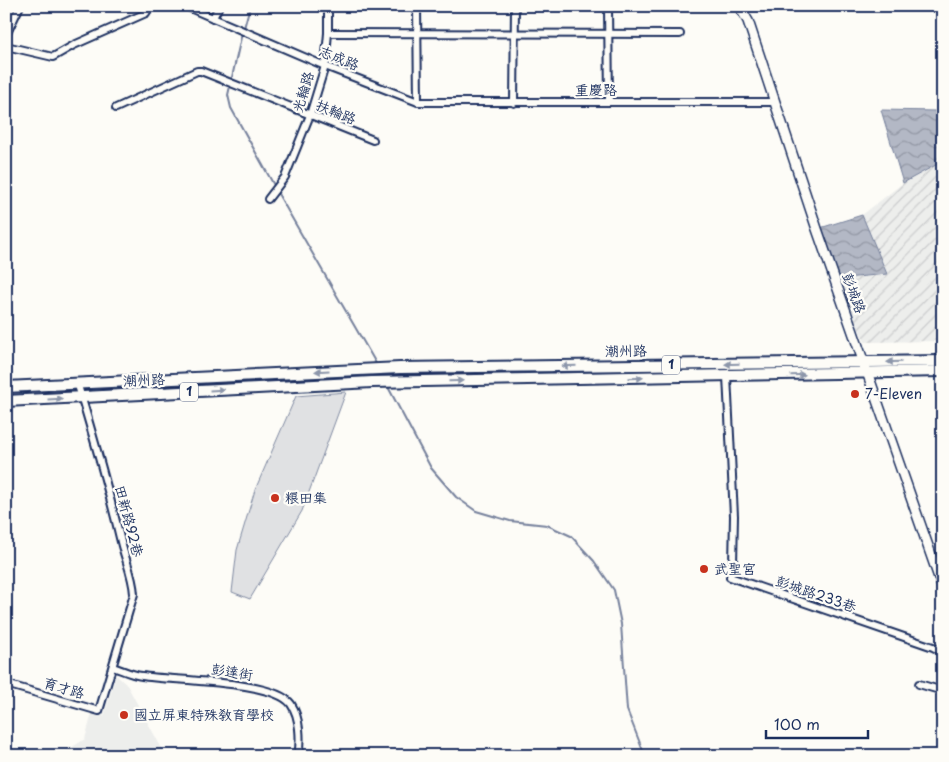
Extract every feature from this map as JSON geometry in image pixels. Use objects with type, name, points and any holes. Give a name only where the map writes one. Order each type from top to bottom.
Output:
[{"type":"main road","name":"潮州路","points":[[6,402],[372,382],[727,376],[866,368],[943,361]]},
{"type":"main road","name":"潮州路","points":[[6,387],[77,382],[400,368],[866,368],[943,371]]},
{"type":"street","points":[[6,35],[20,6]]},
{"type":"street","points":[[6,46],[53,57],[74,45],[146,13],[150,6]]},
{"type":"street","points":[[185,6],[213,18],[219,6]]},
{"type":"street","name":"光輪路","points":[[268,199],[283,180],[310,115],[325,66],[328,6]]},
{"type":"street","points":[[416,6],[418,102]]},
{"type":"street","points":[[514,103],[515,6]]},
{"type":"street","points":[[608,6],[609,102]]},
{"type":"street","name":"彭城路","points":[[739,6],[748,21],[774,102],[943,589]]},
{"type":"street","name":"志成路","points":[[213,18],[325,66],[418,102]]},
{"type":"street","points":[[328,33],[680,34]]},
{"type":"street","name":"扶輪路","points":[[116,108],[197,71],[201,71],[373,140]]},
{"type":"street","name":"重慶路","points":[[418,102],[774,102]]},
{"type":"street","name":"彭城路233巷","points":[[727,376],[734,516],[733,564],[730,577],[943,652]]},
{"type":"street","name":"田新路92巷","points":[[77,382],[133,583],[134,594],[113,667]]},
{"type":"street","name":"育才路","points":[[6,684],[99,711],[113,667]]},
{"type":"street","name":"彭達街","points":[[113,667],[141,676],[210,681],[262,690],[278,695],[290,702],[297,718],[300,746],[298,756]]},
{"type":"street","points":[[919,684],[943,691]]},
{"type":"shaded area","points":[[943,161],[943,341],[865,342],[835,279],[886,274],[862,215],[903,183]]},
{"type":"shaded area","points":[[346,392],[302,511],[250,599],[232,592],[237,550],[255,490],[296,396]]},
{"type":"shaded area","name":"國立屏東特殊教育學校","points":[[116,675],[127,685],[166,756],[58,756],[85,739],[92,713],[104,716]]},
{"type":"water","points":[[943,92],[943,161],[903,183],[881,110],[936,111]]},
{"type":"water","points":[[862,215],[887,274],[835,279],[817,229]]},
{"type":"waterway","points":[[244,28],[250,6]]},
{"type":"waterway","points":[[242,33],[228,95],[231,108],[275,187]]},
{"type":"waterway","points":[[277,192],[377,365]]},
{"type":"waterway","points":[[387,385],[431,468],[456,497],[476,511],[510,521],[547,525],[571,536],[594,561],[614,590],[621,624],[627,710],[645,756]]},
{"type":"place","name":"7-Eleven","points":[[855,394]]},
{"type":"place","name":"粮田集","points":[[275,498]]},
{"type":"place","name":"武聖宮","points":[[704,569]]},
{"type":"place","name":"國立屏東特殊教育學校","points":[[124,715]]}]
